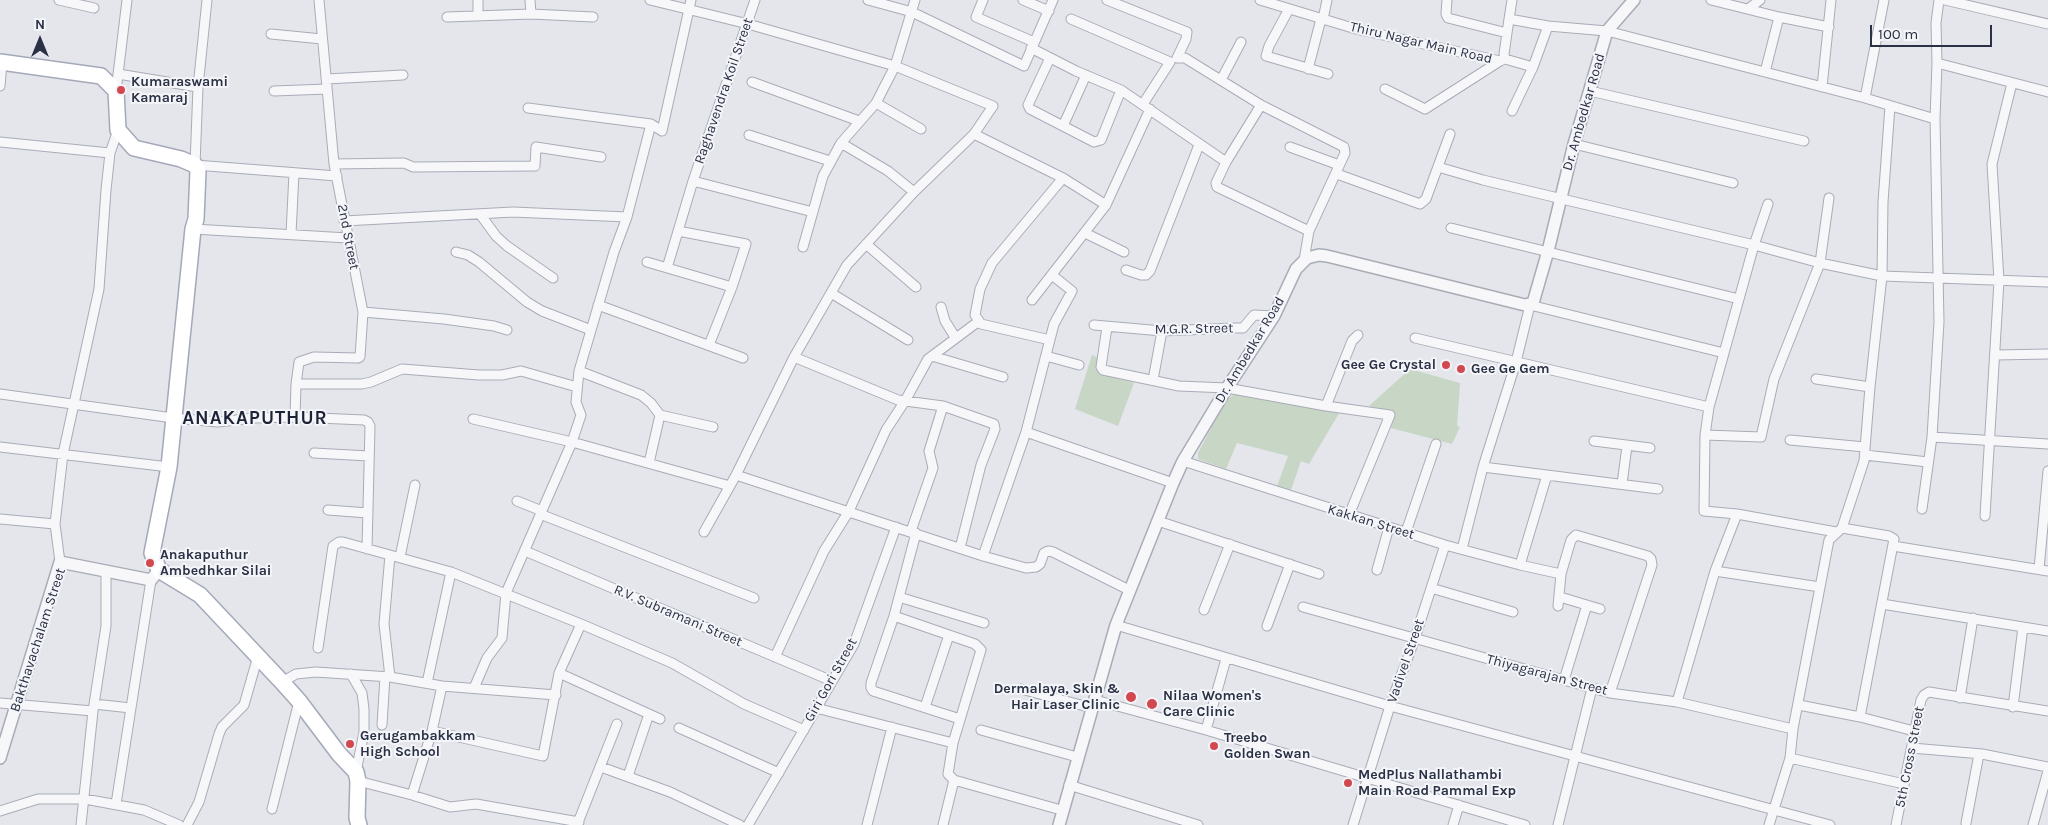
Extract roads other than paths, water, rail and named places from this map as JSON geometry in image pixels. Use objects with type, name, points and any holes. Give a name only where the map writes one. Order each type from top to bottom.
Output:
[{"type":"main road","points":[[1,62],[101,76],[116,91],[118,130],[134,148],[181,159],[195,165],[199,177],[196,219],[193,228],[169,467],[152,553],[155,575],[200,595],[299,701],[357,776],[358,825]]},
{"type":"street","points":[[58,0],[94,8]]},
{"type":"street","points":[[116,91],[127,0]]},
{"type":"street","points":[[207,0],[198,87],[195,165],[337,176]]},
{"type":"street","name":"2nd Street","points":[[295,417],[299,362],[314,357],[360,357],[363,312],[334,164],[319,0]]},
{"type":"street","points":[[478,0],[478,15]]},
{"type":"street","points":[[530,0],[530,14]]},
{"type":"street","points":[[650,0],[748,24],[895,66],[993,106],[974,134],[914,192],[847,265],[794,357],[730,486],[704,532]]},
{"type":"street","points":[[528,108],[651,124],[662,131],[691,0]]},
{"type":"street","name":"Raghavendra Koil Street","points":[[667,268],[693,181],[755,0]]},
{"type":"street","points":[[868,0],[912,12],[1024,66],[1054,0]]},
{"type":"street","points":[[803,247],[823,176],[841,143],[876,103],[895,66],[915,0]]},
{"type":"street","points":[[983,0],[976,17],[1033,45],[1050,58],[1121,90],[1226,162]]},
{"type":"street","points":[[1023,0],[1048,11]]},
{"type":"street","points":[[1107,0],[1187,32],[1186,39],[1177,58],[1185,58],[1261,105],[1344,148],[1345,153],[1310,231],[1304,260]]},
{"type":"street","name":"Thiru Nagar Main Road","points":[[1260,0],[1356,30],[1503,60],[1512,0]]},
{"type":"street","points":[[1308,69],[1327,0]]},
{"type":"street","points":[[1447,0],[1446,14],[1448,18],[1507,33]]},
{"type":"street","name":"Dr. Ambedkar Road","points":[[1530,305],[1535,297],[1548,251],[1574,144],[1607,31],[1634,0]]},
{"type":"street","points":[[1711,0],[1829,27]]},
{"type":"street","points":[[1748,9],[1760,0]]},
{"type":"street","points":[[1822,87],[1831,0]]},
{"type":"street","points":[[1865,98],[1884,0]]},
{"type":"street","points":[[1922,509],[1932,437],[1939,322],[1935,119],[1936,22],[1939,0]]},
{"type":"street","points":[[1945,0],[2048,24]]},
{"type":"street","points":[[1289,9],[1266,56],[1328,74]]},
{"type":"street","points":[[447,17],[530,14],[593,17]]},
{"type":"street","points":[[1765,72],[1779,17]]},
{"type":"street","points":[[1032,300],[1106,205],[1146,106],[1170,62],[1071,19]]},
{"type":"street","points":[[1509,19],[1548,26],[1607,31],[1865,98],[1935,119]]},
{"type":"street","points":[[1512,111],[1533,68],[1548,26]]},
{"type":"street","points":[[271,34],[322,39]]},
{"type":"street","points":[[1221,80],[1241,42]]},
{"type":"street","points":[[1050,58],[1028,105],[1033,111],[1098,142],[1121,90]]},
{"type":"street","points":[[1385,89],[1425,110],[1503,60],[1533,68]]},
{"type":"street","points":[[0,86],[1,62]]},
{"type":"street","points":[[1937,63],[2048,92]]},
{"type":"street","points":[[118,74],[198,87]]},
{"type":"street","points":[[326,79],[403,75]]},
{"type":"street","points":[[1063,126],[1086,75]]},
{"type":"street","points":[[752,82],[859,121]]},
{"type":"street","points":[[1985,516],[1999,281],[1992,164],[2012,83]]},
{"type":"street","points":[[274,91],[327,89]]},
{"type":"street","points":[[1590,91],[1804,141]]},
{"type":"street","points":[[876,103],[921,129]]},
{"type":"street","points":[[1261,105],[1226,162],[1216,183],[1217,187],[1310,231]]},
{"type":"street","points":[[1769,825],[1790,758],[1793,728],[1799,705],[1829,540],[1839,530],[1865,451],[1882,276],[1883,202],[1890,106]]},
{"type":"street","points":[[474,688],[487,658],[502,638],[506,593],[572,442],[581,415],[576,402],[579,371],[614,252],[627,217],[651,124]]},
{"type":"street","points":[[60,562],[55,524],[63,454],[99,288],[110,153],[118,130]]},
{"type":"street","points":[[974,134],[1063,178],[1106,205]]},
{"type":"street","points":[[1290,147],[1420,204],[1426,199],[1450,134]]},
{"type":"street","points":[[748,136],[830,161]]},
{"type":"street","points":[[0,142],[110,153]]},
{"type":"street","points":[[841,143],[888,171],[914,192]]},
{"type":"street","points":[[1574,144],[1733,183]]},
{"type":"street","points":[[1126,270],[1141,275],[1146,275],[1150,271],[1199,145]]},
{"type":"street","points":[[334,164],[404,163],[413,168],[535,166],[536,147],[601,157]]},
{"type":"street","points":[[1438,167],[1482,180],[1754,245],[1820,263],[1882,276],[2048,282]]},
{"type":"street","points":[[291,234],[294,173]]},
{"type":"street","points":[[1050,340],[981,324],[975,315],[980,289],[992,263],[1063,178]]},
{"type":"street","points":[[693,181],[813,212]]},
{"type":"street","points":[[1705,436],[1761,437],[1774,379],[1820,263],[1829,198]]},
{"type":"street","points":[[1768,204],[1754,245],[1709,407],[1705,436],[1704,511],[1889,536],[1894,539],[1860,717]]},
{"type":"street","points":[[344,220],[512,212],[627,217]]},
{"type":"street","points":[[480,214],[496,236],[507,246],[553,278]]},
{"type":"street","points":[[193,228],[348,238]]},
{"type":"street","points":[[1452,228],[1739,299]]},
{"type":"street","points":[[678,231],[746,244],[732,287],[709,345]]},
{"type":"street","points":[[1085,233],[1124,252]]},
{"type":"street","points":[[866,244],[916,287]]},
{"type":"street","points":[[456,252],[468,255],[479,262],[527,302],[542,311],[591,330]]},
{"type":"street","points":[[1304,260],[1313,256],[1327,256],[1724,353]]},
{"type":"street","name":"Dr. Ambedkar Road","points":[[1059,825],[1061,810],[1116,625],[1173,483],[1183,462],[1274,316],[1296,269],[1304,260]]},
{"type":"street","points":[[647,262],[732,287]]},
{"type":"street","points":[[983,556],[1026,432],[1054,324],[1072,291],[1052,274]]},
{"type":"street","points":[[831,293],[908,340]]},
{"type":"street","points":[[598,305],[743,358]]},
{"type":"street","points":[[1462,549],[1483,467],[1516,362],[1530,305]]},
{"type":"street","points":[[941,307],[945,321],[955,337]]},
{"type":"street","points":[[363,312],[444,319],[494,326],[507,330]]},
{"type":"street","name":"M.G.R. Street","points":[[1094,325],[1162,331],[1243,328],[1254,315],[1274,316]]},
{"type":"street","points":[[775,657],[824,551],[849,511],[886,430],[905,401],[928,359],[955,337],[979,321]]},
{"type":"street","points":[[1107,327],[1101,370],[1179,386],[1228,388],[1326,406],[1390,415],[1349,515]]},
{"type":"street","points":[[1153,380],[1162,331]]},
{"type":"street","points":[[1326,406],[1352,341],[1358,336]]},
{"type":"street","points":[[1415,338],[1709,407]]},
{"type":"street","points":[[1995,355],[2048,354]]},
{"type":"street","points":[[932,356],[1003,377]]},
{"type":"street","points":[[1046,356],[1079,365]]},
{"type":"street","points":[[794,357],[898,400],[943,406],[994,424],[995,426],[981,465],[960,548]]},
{"type":"street","points":[[296,384],[362,384],[402,369],[479,375],[502,375],[521,371],[577,387]]},
{"type":"street","points":[[579,371],[641,395],[651,403],[660,415],[714,427]]},
{"type":"street","points":[[1816,379],[1870,387]]},
{"type":"street","points":[[0,394],[173,418],[218,422],[295,417],[368,422],[370,426],[370,456],[367,549]]},
{"type":"street","points":[[943,406],[930,451],[933,468],[913,532],[894,616],[871,683],[873,691],[960,719]]},
{"type":"street","points":[[649,463],[660,415]]},
{"type":"street","points":[[473,419],[572,442],[730,486]]},
{"type":"street","points":[[1026,432],[1173,483]]},
{"type":"street","points":[[1932,437],[2048,444]]},
{"type":"street","points":[[1790,440],[1928,462]]},
{"type":"street","points":[[1594,441],[1650,448]]},
{"type":"street","points":[[1406,532],[1436,444]]},
{"type":"street","points":[[1622,484],[1627,446]]},
{"type":"street","points":[[0,447],[169,467]]},
{"type":"street","points":[[314,453],[370,456]]},
{"type":"street","name":"Kakkan Street","points":[[1183,462],[1445,545],[1561,574]]},
{"type":"street","points":[[1483,467],[1658,489]]},
{"type":"street","points":[[1893,546],[2043,570],[2048,471]]},
{"type":"street","points":[[736,474],[983,556],[1026,568],[1036,568],[1044,554],[1048,551],[1052,552],[1129,590]]},
{"type":"street","points":[[1520,565],[1547,475]]},
{"type":"street","points":[[400,557],[415,485]]},
{"type":"street","points":[[517,501],[754,598]]},
{"type":"street","points":[[328,510],[368,513]]},
{"type":"street","points":[[1677,702],[1715,571],[1737,514]]},
{"type":"street","points":[[0,519],[55,524]]},
{"type":"street","points":[[1158,520],[1319,574]]},
{"type":"street","name":"Giri Gori Street","points":[[748,825],[854,644],[896,526]]},
{"type":"street","points":[[1377,570],[1389,527]]},
{"type":"street","points":[[1600,610],[1587,605],[1559,601],[1561,574],[1571,540],[1576,536],[1648,556],[1651,559],[1652,565],[1610,693]]},
{"type":"street","points":[[318,648],[333,546],[339,542],[451,572],[506,593],[672,663],[744,704],[804,730]]},
{"type":"street","points":[[1204,610],[1230,544]]},
{"type":"street","name":"Vadivel Street","points":[[1353,825],[1390,706],[1415,638],[1445,545]]},
{"type":"street","name":"R.V. Subramani Street","points":[[525,551],[832,681]]},
{"type":"street","points":[[382,725],[387,677],[384,624],[390,555]]},
{"type":"street","name":"Bakthavachalam Street","points":[[0,758],[60,562],[106,571],[155,575]]},
{"type":"street","points":[[1267,626],[1290,564]]},
{"type":"street","points":[[81,825],[93,707],[106,626],[106,571]]},
{"type":"street","points":[[1715,571],[1820,587]]},
{"type":"street","points":[[427,683],[451,572]]},
{"type":"street","points":[[116,804],[155,575]]},
{"type":"street","points":[[1431,588],[1513,612]]},
{"type":"street","points":[[899,597],[984,623]]},
{"type":"street","points":[[1882,604],[2048,631]]},
{"type":"street","points":[[1564,680],[1587,605]]},
{"type":"street","name":"Thiyagarajan Street","points":[[1303,608],[1610,693],[1677,702],[1793,728]]},
{"type":"street","points":[[894,616],[975,644],[981,650],[953,743],[948,774],[954,780],[1061,810]]},
{"type":"street","points":[[1973,618],[1960,698],[2048,711]]},
{"type":"street","points":[[432,731],[542,756],[559,673],[581,624]]},
{"type":"street","points":[[1116,625],[1390,706],[1830,825]]},
{"type":"street","points":[[2013,707],[2023,626]]},
{"type":"street","points":[[925,707],[949,634]]},
{"type":"street","points":[[187,825],[199,802],[222,727],[244,705],[258,656]]},
{"type":"street","points":[[1206,730],[1226,659]]},
{"type":"street","points":[[282,682],[296,674],[316,672],[387,677],[442,686],[556,695]]},
{"type":"street","points":[[559,673],[660,719]]},
{"type":"street","points":[[351,674],[362,693],[364,710],[364,732],[357,776],[450,807],[476,804],[578,824],[617,724]]},
{"type":"street","points":[[412,795],[432,731],[442,686]]},
{"type":"street","points":[[1021,688],[1206,730],[1525,825]]},
{"type":"street","points":[[1558,825],[1592,688]]},
{"type":"street","name":"5th Cross Street","points":[[1896,825],[1921,700],[1929,692],[1960,698]]},
{"type":"street","points":[[272,809],[299,701]]},
{"type":"street","points":[[0,703],[131,708]]},
{"type":"street","points":[[1799,705],[1860,717],[1914,731]]},
{"type":"street","points":[[816,708],[953,743]]},
{"type":"street","points":[[628,776],[649,714]]},
{"type":"street","points":[[679,728],[779,773]]},
{"type":"street","points":[[867,825],[892,728]]},
{"type":"street","points":[[981,730],[1077,757]]},
{"type":"street","points":[[1912,748],[1978,754],[2048,767]]},
{"type":"street","points":[[1966,823],[1978,754]]},
{"type":"street","points":[[1790,758],[1904,784]]},
{"type":"street","points":[[601,767],[678,796],[740,825]]},
{"type":"street","points":[[2033,825],[2048,771]]},
{"type":"street","points":[[943,825],[954,780]]},
{"type":"street","points":[[1069,785],[1198,825]]},
{"type":"street","points":[[0,811],[38,799],[85,799],[144,810],[179,825]]},
{"type":"street","points":[[1452,825],[1458,805]]},
{"type":"place","name":"Kumaraswami Kamaraj","points":[[121,90]]},
{"type":"place","name":"Gee Ge Crystal","points":[[1446,365]]},
{"type":"place","name":"Gee Ge Gem","points":[[1461,369]]},
{"type":"place","name":"Anakaputhur Ambedhkar Silai","points":[[150,563]]},
{"type":"place","name":"Dermalaya, Skin & Hair Laser Clinic","points":[[1131,697]]},
{"type":"place","name":"Nilaa Women's Care Clinic","points":[[1152,704]]},
{"type":"place","name":"Gerugambakkam High School","points":[[350,744]]},
{"type":"place","name":"Treebo Golden Swan","points":[[1214,746]]},
{"type":"place","name":"MedPlus Nallathambi Main Road Pammal Exp","points":[[1348,783]]},
{"type":"district","name":"ANAKAPUTHUR","points":[[255,419]]}]
